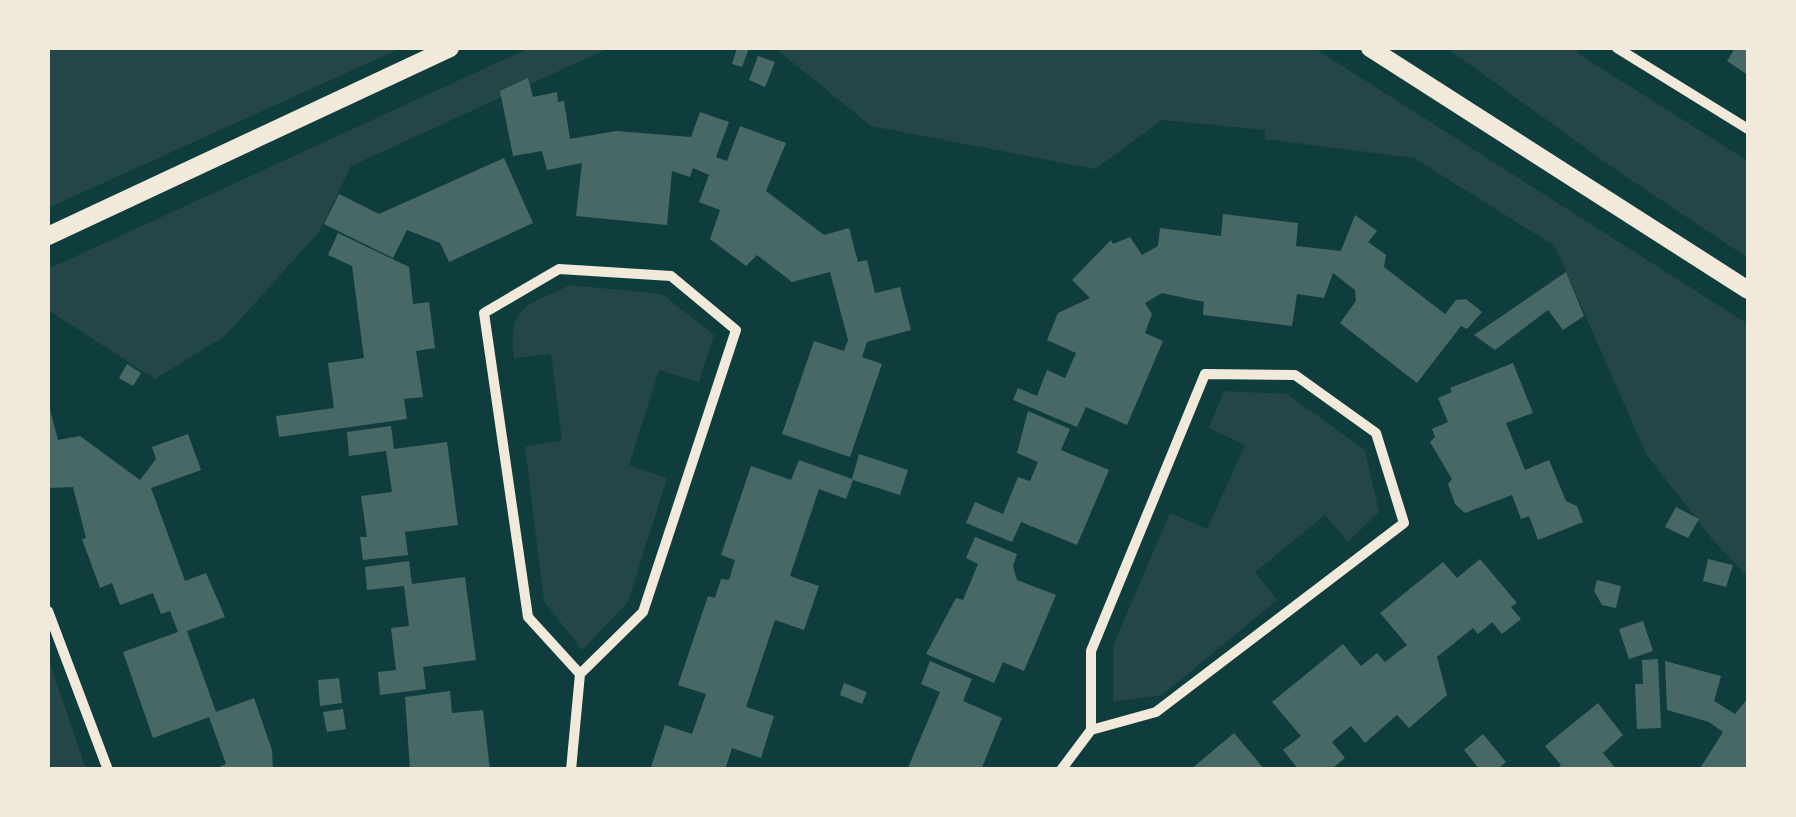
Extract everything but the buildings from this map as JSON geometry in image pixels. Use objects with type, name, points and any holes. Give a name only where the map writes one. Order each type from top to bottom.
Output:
[{"type":"street","points":[[48,236],[450,48]]},
{"type":"street","points":[[1370,48],[1748,290]]},
{"type":"street","points":[[1617,48],[1748,129]]},
{"type":"street","points":[[571,770],[580,674],[642,612],[736,330],[671,276],[560,269],[484,313],[528,617],[580,674]]},
{"type":"street","points":[[1060,770],[1091,730],[1156,712],[1404,523],[1376,434],[1295,376],[1205,374],[1091,651],[1091,730]]},
{"type":"street","points":[[48,612],[108,770]]},
{"type":"shaded area","points":[[48,48],[401,48],[48,208]]},
{"type":"shaded area","points":[[529,48],[609,48],[351,166],[319,232],[225,336],[155,379],[48,310],[48,269]]},
{"type":"shaded area","points":[[775,48],[1314,48],[1748,324],[1748,577],[1712,539],[1646,454],[1555,246],[1414,158],[1265,139],[1265,130],[1162,120],[1095,169],[871,126]]},
{"type":"shaded area","points":[[1447,48],[1576,48],[1577,53],[1748,161],[1748,258],[1609,165]]},
{"type":"shaded area","points":[[570,285],[662,294],[714,335],[699,382],[659,370],[629,465],[667,478],[628,602],[582,650],[544,601],[525,446],[562,441],[551,354],[514,358],[513,341],[517,317],[523,310]]},
{"type":"shaded area","points":[[1224,391],[1287,394],[1365,450],[1379,512],[1348,542],[1325,515],[1255,572],[1277,600],[1162,695],[1113,702],[1113,646],[1170,513],[1207,529],[1245,445],[1209,428]]},
{"type":"shaded area","points":[[48,658],[86,769],[48,769]]}]
